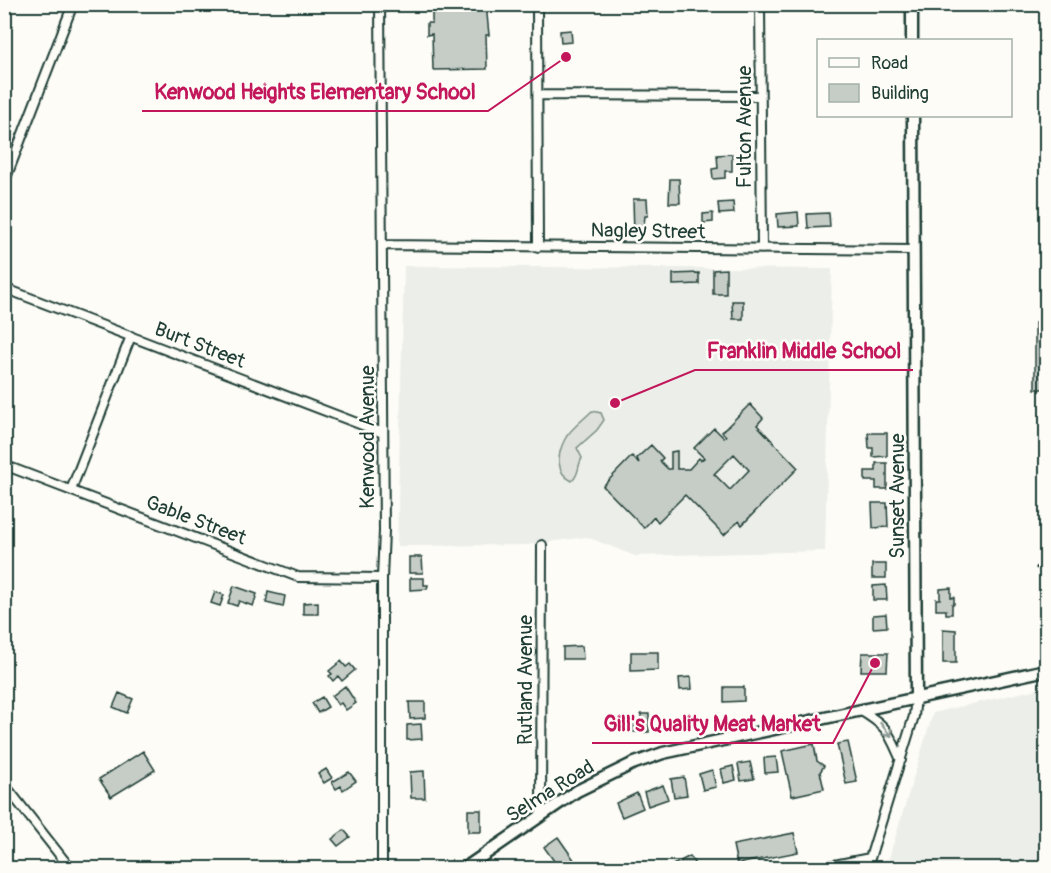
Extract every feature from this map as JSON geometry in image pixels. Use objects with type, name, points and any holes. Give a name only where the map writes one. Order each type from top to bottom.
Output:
[{"type":"street","points":[[4,183],[73,4]]},
{"type":"street","name":"Kenwood Avenue","points":[[380,4],[384,531],[382,868]]},
{"type":"street","points":[[537,4],[538,247]]},
{"type":"street","name":"Fulton Avenue","points":[[759,4],[762,249]]},
{"type":"street","points":[[912,4],[912,39]]},
{"type":"street","points":[[538,95],[760,96]]},
{"type":"street","name":"Sunset Avenue","points":[[867,868],[914,716],[916,697],[913,117]]},
{"type":"street","name":"Nagley Street","points":[[382,245],[914,250]]},
{"type":"street","name":"Burt Street","points":[[4,288],[383,433]]},
{"type":"street","points":[[72,490],[131,336]]},
{"type":"street","name":"Gable Street","points":[[4,465],[298,577],[382,578]]},
{"type":"street","name":"Rutland Avenue","points":[[541,815],[542,545]]},
{"type":"street","name":"Selma Road","points":[[465,868],[541,815],[602,778],[663,753],[1047,670]]},
{"type":"street","points":[[858,710],[880,722],[887,729],[901,760]]},
{"type":"street","points":[[4,784],[70,868]]},
{"type":"street","points":[[819,868],[870,858]]},
{"type":"shaded area","points":[[404,266],[832,269],[825,551],[635,556],[587,537],[526,545],[397,546]]},
{"type":"shaded area","points":[[592,411],[601,413],[604,420],[597,430],[577,448],[582,458],[572,481],[566,478],[560,468],[560,451],[570,432]]},
{"type":"shaded area","points":[[1046,687],[1046,868],[886,868],[933,713]]},
{"type":"building","points":[[432,4],[486,4],[489,35],[486,35],[487,69],[433,70],[432,34],[427,35],[427,23],[432,23]]},
{"type":"building","points":[[557,4],[585,4],[585,8],[557,7]]},
{"type":"building","points":[[571,30],[572,42],[561,43],[560,31]]},
{"type":"building","points":[[732,154],[732,171],[725,171],[725,178],[713,179],[712,169],[718,168],[717,155]]},
{"type":"building","points":[[670,179],[679,179],[680,203],[669,203]]},
{"type":"building","points":[[633,199],[647,199],[648,216],[645,216],[643,233],[634,234]]},
{"type":"building","points":[[733,202],[734,213],[719,214],[718,203]]},
{"type":"building","points":[[798,212],[799,226],[778,227],[777,214]]},
{"type":"building","points":[[713,213],[713,222],[703,223],[703,214]]},
{"type":"building","points":[[829,213],[830,227],[808,228],[807,214]]},
{"type":"building","points":[[726,269],[726,294],[713,294],[713,270]]},
{"type":"building","points":[[699,273],[699,284],[673,285],[673,274]]},
{"type":"building","points":[[732,301],[743,301],[743,319],[733,319]]},
{"type":"building","points":[[1035,323],[1046,323],[1046,389],[1035,389]]},
{"type":"building","points":[[750,404],[763,418],[757,425],[798,468],[742,525],[739,521],[724,535],[685,495],[658,522],[654,517],[644,528],[603,486],[632,456],[639,463],[637,458],[651,445],[663,458],[660,461],[668,469],[671,469],[671,452],[677,451],[677,469],[689,469],[699,458],[701,460],[704,458],[694,448],[714,428],[724,438],[726,436],[722,432]],"holes":[[[734,454],[749,470],[730,490],[714,474]]]},
{"type":"building","points":[[868,433],[887,433],[887,456],[873,457],[873,448],[869,448]]},
{"type":"building","points":[[876,463],[887,463],[887,489],[876,489],[876,481],[865,481],[865,471],[876,471]]},
{"type":"building","points":[[872,503],[887,503],[888,527],[873,528]]},
{"type":"building","points":[[1046,552],[1046,574],[1036,568]]},
{"type":"building","points":[[409,557],[422,557],[423,573],[409,573]]},
{"type":"building","points":[[872,564],[886,564],[886,578],[872,578]]},
{"type":"building","points":[[410,578],[424,578],[424,585],[428,585],[427,589],[410,590]]},
{"type":"building","points":[[886,585],[887,600],[873,600],[873,586]]},
{"type":"building","points":[[234,586],[257,594],[253,606],[239,601],[237,606],[228,603]]},
{"type":"building","points":[[951,588],[951,598],[954,597],[952,614],[946,614],[946,610],[936,610],[936,599],[940,599],[940,589]]},
{"type":"building","points":[[215,592],[224,595],[220,606],[211,603]]},
{"type":"building","points":[[268,592],[285,596],[283,607],[266,603]]},
{"type":"building","points":[[318,602],[318,614],[303,614],[303,603]]},
{"type":"building","points":[[886,614],[887,627],[873,628],[873,615]]},
{"type":"building","points":[[943,629],[956,630],[956,663],[943,663]]},
{"type":"building","points":[[582,646],[583,659],[563,659],[563,647]]},
{"type":"building","points":[[631,652],[658,652],[658,670],[631,671]]},
{"type":"building","points":[[862,653],[888,653],[887,671],[861,671]]},
{"type":"building","points":[[341,661],[346,667],[350,664],[355,670],[342,681],[338,676],[333,681],[329,676],[332,674],[329,671]]},
{"type":"building","points":[[691,677],[692,689],[680,690],[679,678]]},
{"type":"building","points":[[345,686],[356,703],[346,710],[341,703],[338,705],[332,696]]},
{"type":"building","points":[[724,687],[744,687],[744,701],[724,702]]},
{"type":"building","points":[[119,693],[133,699],[127,713],[113,707]]},
{"type":"building","points":[[322,697],[328,707],[318,713],[312,703]]},
{"type":"building","points":[[409,702],[425,702],[425,718],[410,719]]},
{"type":"building","points":[[641,714],[649,714],[649,732],[634,732],[634,720],[641,720]]},
{"type":"building","points":[[421,724],[422,739],[407,740],[407,725]]},
{"type":"building","points":[[848,742],[857,782],[846,784],[837,744]]},
{"type":"building","points":[[814,744],[817,761],[824,766],[820,772],[824,789],[792,796],[782,751]]},
{"type":"building","points":[[143,751],[155,770],[111,797],[99,779]]},
{"type":"building","points":[[776,757],[778,772],[765,773],[764,758]]},
{"type":"building","points":[[750,762],[754,779],[741,781],[738,764]]},
{"type":"building","points":[[733,766],[736,780],[724,783],[721,769]]},
{"type":"building","points":[[326,769],[332,778],[324,783],[318,774]]},
{"type":"building","points":[[712,770],[716,787],[703,790],[699,774]]},
{"type":"building","points":[[424,771],[425,798],[411,798],[410,772]]},
{"type":"building","points":[[349,772],[356,781],[343,790],[341,786],[336,789],[332,782]]},
{"type":"building","points":[[684,777],[687,795],[674,797],[671,779]]},
{"type":"building","points":[[663,785],[668,799],[648,806],[644,792]]},
{"type":"building","points":[[637,793],[643,808],[622,817],[616,803]]},
{"type":"building","points":[[468,810],[481,810],[481,832],[468,832]]},
{"type":"building","points":[[344,830],[350,837],[338,846],[332,839]]},
{"type":"building","points":[[794,833],[798,852],[737,864],[733,845]]},
{"type":"building","points":[[558,837],[578,868],[559,868],[544,847]]},
{"type":"building","points":[[690,856],[697,868],[667,868]]},
{"type":"place","name":"Kenwood Heights Elementary School","points":[[566,57]]},
{"type":"place","name":"Franklin Middle School","points":[[615,403]]},
{"type":"place","name":"Gill's Quality Meat Market","points":[[875,663]]}]
